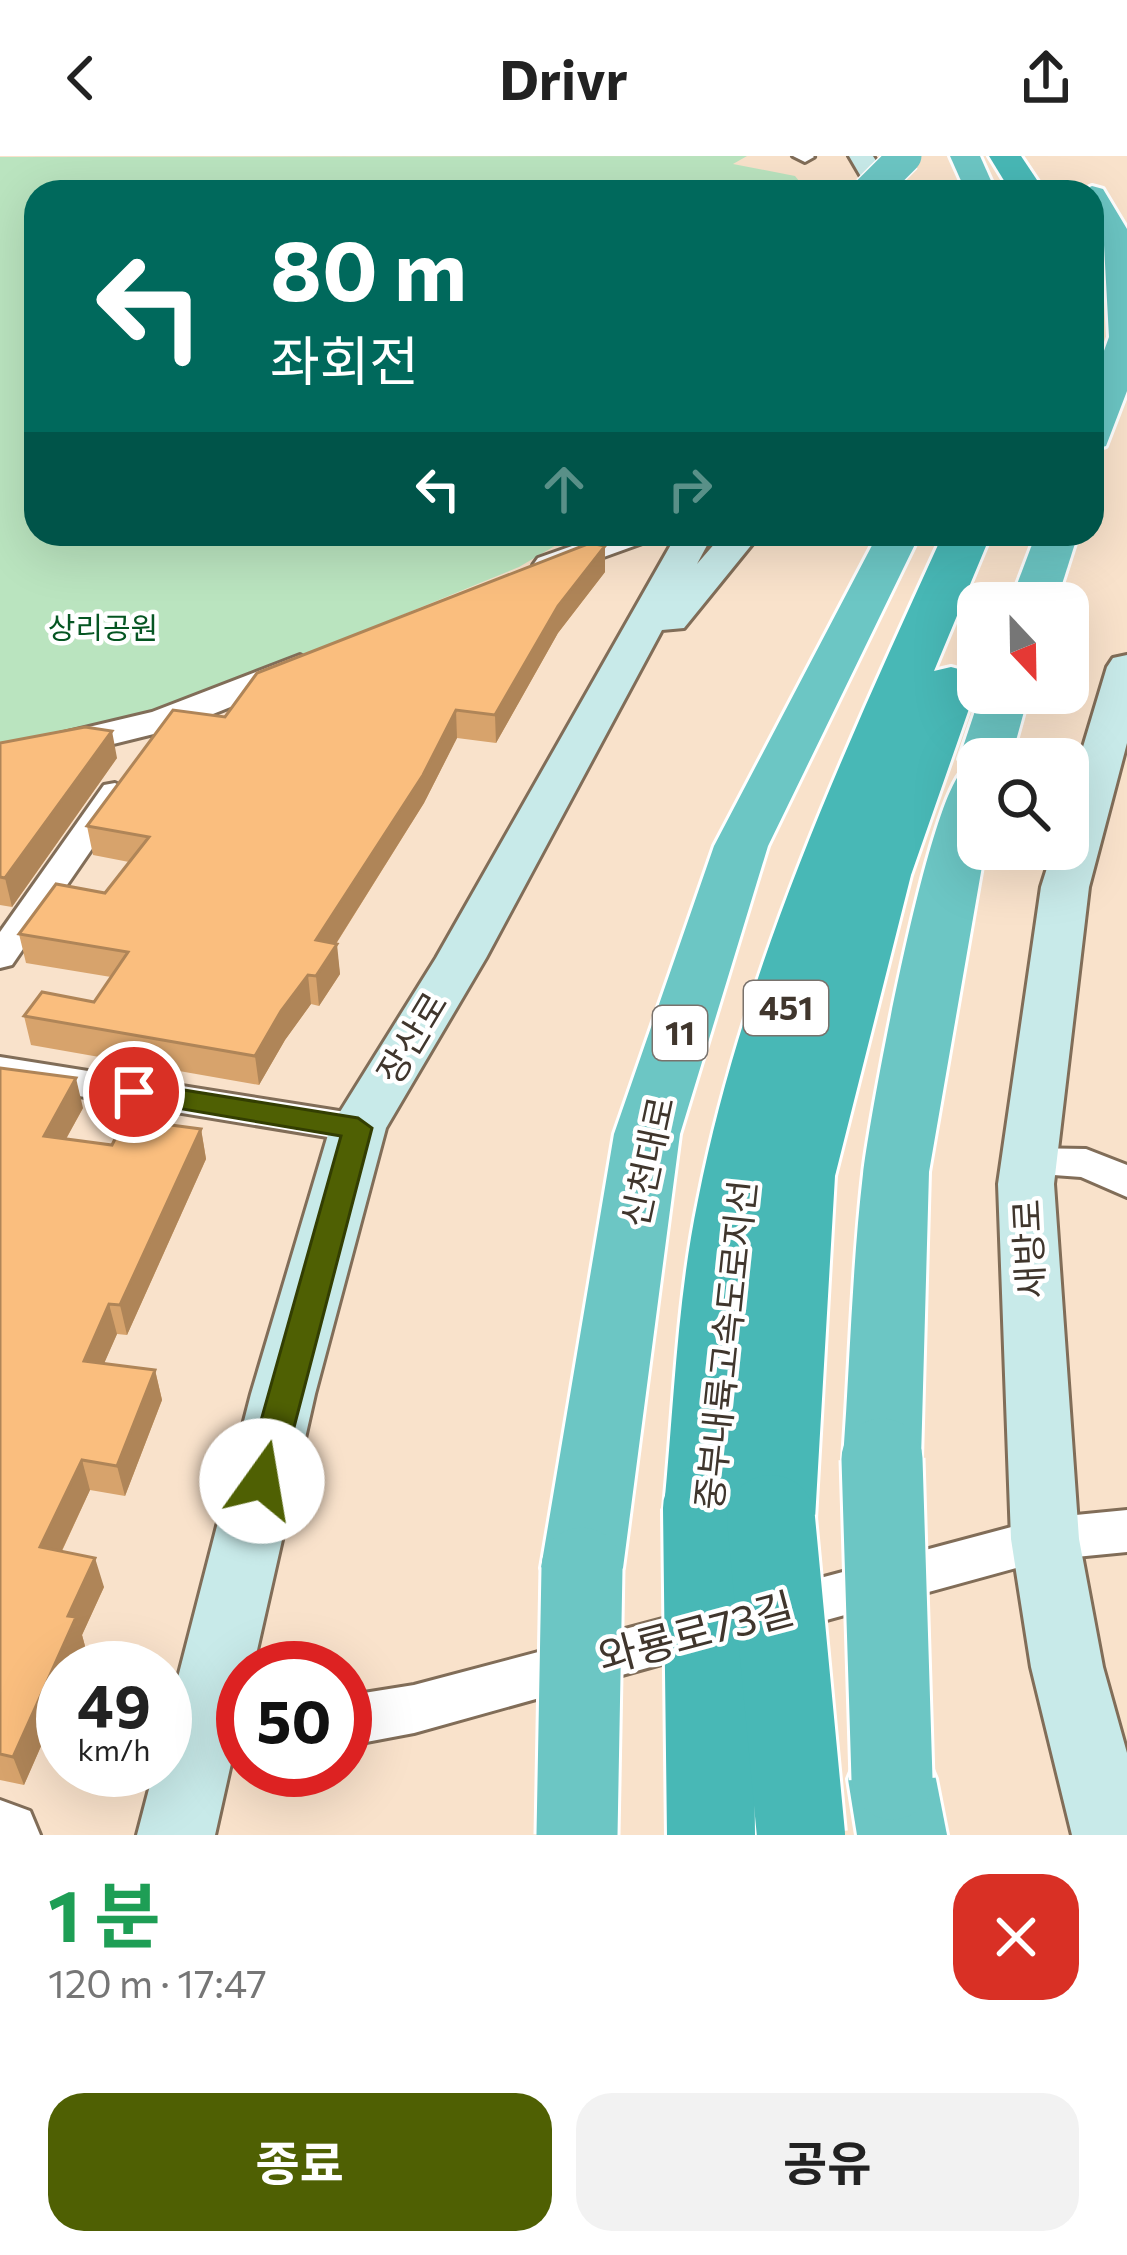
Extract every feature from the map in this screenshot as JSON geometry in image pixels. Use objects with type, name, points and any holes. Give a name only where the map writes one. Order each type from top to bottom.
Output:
[{"type":"highway","points":[[879,180],[905,156]]},
{"type":"highway","points":[[1104,209],[1120,245],[1127,336],[1104,403]]},
{"type":"highway","name":"신천대로","points":[[577,1835],[582,1568],[647,1135],[741,846],[892,546]]},
{"type":"highway","name":"중부내륙고속도로지선","points":[[801,1835],[739,1513],[735,1199],[775,1045],[829,869],[962,546]]},
{"type":"highway","name":"중부내륙고속도로지선","points":[[989,582],[1002,546]]},
{"type":"highway","points":[[1041,582],[1054,546]]},
{"type":"highway","name":"중부내륙고속도로지선","points":[[711,1835],[739,1513],[798,1176],[880,875],[957,667]]},
{"type":"highway","points":[[897,1807],[882,1459],[896,1172],[947,884],[957,851]]},
{"type":"main road","name":"장산로","points":[[239,1641],[283,1394],[358,1128],[461,958],[610,688],[727,546]]},
{"type":"main road","name":"새방로","points":[[1111,1835],[1067,1667],[1045,1540],[1028,1162],[1065,887],[1127,667]]},
{"type":"main road","name":"장산로","points":[[176,1835],[216,1752]]},
{"type":"street","points":[[521,577],[605,546]]},
{"type":"street","points":[[0,760],[165,720],[343,649]]},
{"type":"street","points":[[0,957],[165,720]]},
{"type":"street","points":[[0,1070],[358,1128]]},
{"type":"street","points":[[1028,1162],[1086,1163],[1127,1182]]},
{"type":"street","name":"와룡로73길","points":[[372,1716],[414,1709],[1045,1540],[1127,1532]]},
{"type":"green space","name":"상리공원","points":[[747,156],[733,164],[798,180],[24,180],[24,546],[555,546],[519,567],[163,713],[0,752],[0,157]]},
{"type":"building","points":[[582,546],[605,546],[558,606],[495,715],[456,710],[423,775],[316,940],[337,944],[316,976],[308,975],[281,1011],[255,1056],[24,1016],[42,992],[94,1002],[128,952],[19,934],[56,884],[105,893],[149,837],[87,826],[173,710],[225,717],[257,673]]},
{"type":"building","points":[[85,727],[112,731],[5,878],[0,877],[0,743]]},
{"type":"building","points":[[0,1068],[76,1078],[44,1136],[112,1145],[125,1119],[201,1129],[120,1305],[109,1304],[84,1361],[155,1370],[117,1466],[82,1460],[40,1547],[95,1558],[68,1616],[76,1617],[65,1641],[36,1641],[36,1706],[13,1757],[0,1754]]},
{"type":"route","points":[[134,1092],[358,1128],[262,1481]]}]
